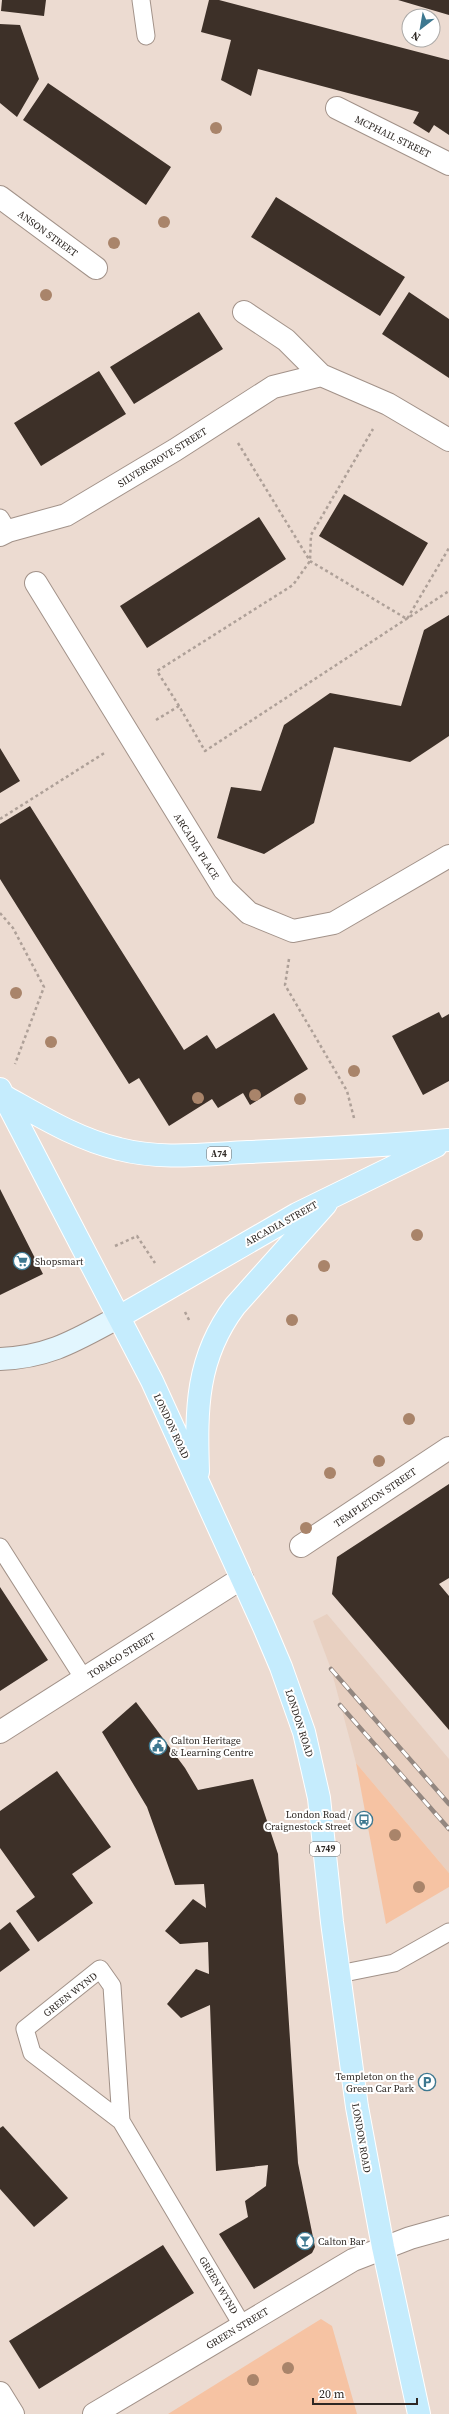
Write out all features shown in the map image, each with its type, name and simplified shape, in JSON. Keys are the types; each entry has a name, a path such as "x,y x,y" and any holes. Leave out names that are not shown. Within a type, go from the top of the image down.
{"main road":[{"name":"A74","path":"2,1093 87,1139 118,1149 142,1154 168,1156 361,1147 448,1140"},
{"name":"LONDON ROAD","path":"2,1093 152,1381 281,1667 304,1732 313,1766 319,1798 339,1974 357,2107 383,2247 419,2414"},
{"name":"ARCADIA STREET","path":"119,1318 258,1235 337,1193 448,1140"},
{"name":"A74","path":"198,1482 198,1397 202,1375 214,1339 223,1322 235,1306 337,1193"}],"street":[{"name":"MCPHAIL STREET","path":"337,108 449,164"},
{"name":"ANSON STREET","path":"0,197 96,268"},
{"path":"244,312 286,340 321,375 388,404 449,440"},
{"name":"SILVERGROVE STREET","path":"3,528 66,515 273,387 321,375"},
{"name":"ARCADIA PLACE","path":"36,583 129,737 224,889 249,913 293,931"},
{"path":"293,931 334,923 449,856"},
{"path":"0,1359 41,1355 76,1340 119,1318"},
{"name":"TEMPLETON STREET","path":"301,1546 449,1448"},
{"name":"TOBAGO STREET","path":"0,1732 242,1578"},
{"name":"GREEN STREET","path":"94,2414 353,2260 383,2247 449,2227"},
{"path":"0,2393 13,2414"}],"lane":[{"path":"141,0 146,36"},
{"path":"0,1547 84,1678"},
{"path":"339,1974 394,1963 449,1932"},
{"name":"GREEN WYND","path":"121,2121 112,1986 100,1970 25,2029 32,2053 121,2121 242,2325"}],"path":[{"path":"388,404 311,535 310,561 293,585 157,671 206,751 449,591"},
{"path":"223,419 310,561 407,619"},
{"path":"407,619 449,548"},
{"path":"0,819 179,706"},
{"path":"0,913 13,928 44,987 2,1093"},
{"path":"293,931 285,985 347,1091 361,1147"}],"shaded area":[{"path":"327,1614 449,1759 449,1873 356,1763 331,1669 313,1621"},
{"path":"356,1763 449,1873 449,1887 386,1924"},
{"path":"321,2319 332,2326 357,2414 168,2414"}],"building":[{"path":"2,0 46,0 44,16 1,11"},
{"path":"209,0 219,0 449,60 449,135 434,125 429,133 413,123 419,112 258,69 251,96 221,80 231,40 201,32"},
{"path":"398,0 449,0 449,15 441,13 441,8 425,8"},
{"path":"0,24 20,25 39,79 17,117 0,103"},
{"path":"48,83 171,167 146,205 23,120"},
{"path":"276,197 405,277 380,316 251,237"},
{"path":"409,292 449,319 449,378 382,334"},
{"path":"199,312 223,349 134,404 110,367"},
{"path":"99,371 126,414 41,466 14,423"},
{"path":"344,494 428,543 403,586 319,536"},
{"path":"259,517 286,559 147,648 120,606"},
{"path":"449,615 449,736 410,762 334,747 314,823 264,854 217,838 231,787 261,791 284,725 330,693 401,706 424,630"},
{"path":"0,748 20,781 0,793"},
{"path":"30,806 184,1050 207,1035 216,1049 274,1013 308,1069 250,1105 243,1093 218,1108 212,1099 169,1126 139,1078 129,1084 0,879 0,824"},
{"path":"439,1012 442,1018 449,1014 449,1081 423,1095 392,1036"},
{"path":"0,1189 43,1274 0,1295"},
{"path":"449,1484 449,1578 439,1584 449,1596 449,1730 332,1594 337,1557"},
{"path":"0,1587 48,1660 0,1691"},
{"path":"136,1702 185,1768 198,1790 253,1779 278,1854 298,2163 315,2247 312,2253 254,2289 219,2234 248,2217 245,2201 266,2186 268,2165 216,2171 210,2005 181,2018 167,2004 196,1969 209,1974 208,1942 180,1944 165,1931 193,1899 206,1908 204,1884 175,1885 147,1807 102,1732"},
{"path":"57,1771 111,1847 72,1874 93,1903 38,1942 16,1911 35,1897 0,1848 0,1811"},
{"path":"10,1922 30,1950 0,1972 0,1930"},
{"path":"3,2126 68,2198 34,2227 0,2189 0,2128"},
{"path":"163,2245 194,2293 39,2389 9,2341"}],"railway":[{"path":"331,1669 449,1804"},
{"path":"340,1705 449,1829"}],"place":[{"name":"Shopsmart","path":"22,1261"},
{"name":"Calton Heritage & Learning Centre","path":"158,1746"},
{"name":"London Road / Craignestock Street","path":"364,1820"},
{"name":"Templeton on the Green Car Park","path":"427,2082"},
{"name":"Calton Bar","path":"305,2241"}]}
